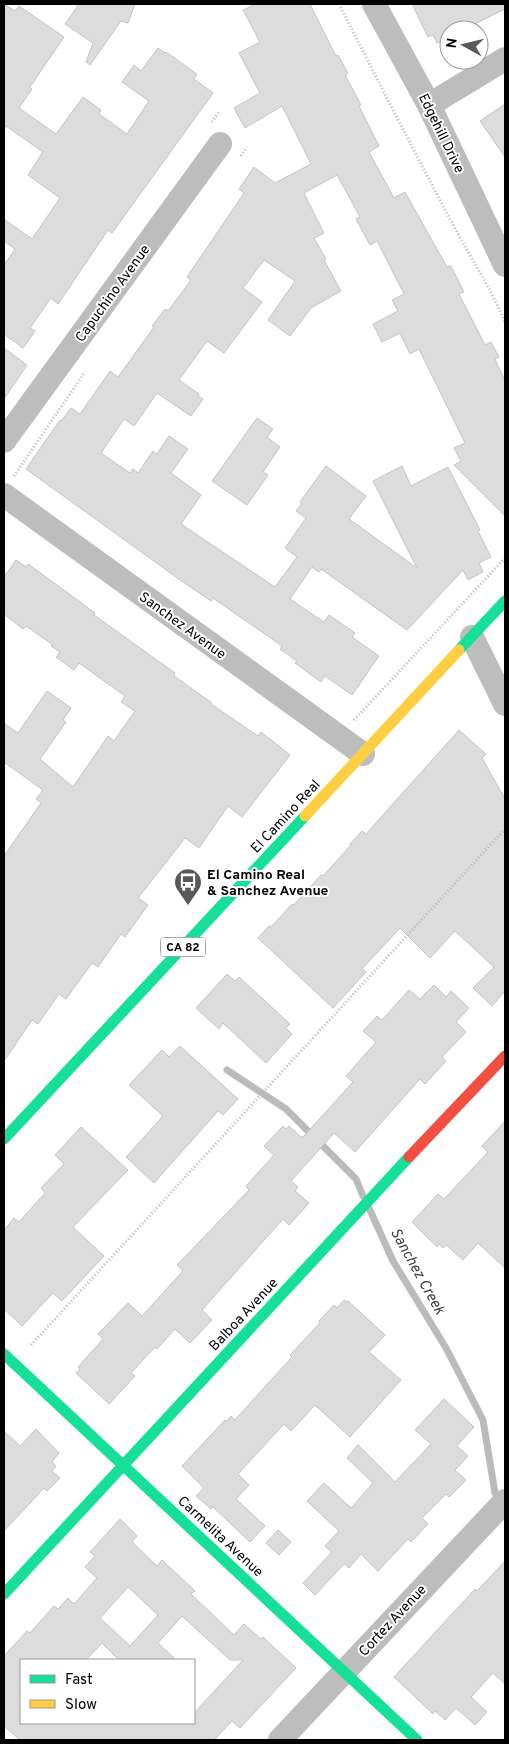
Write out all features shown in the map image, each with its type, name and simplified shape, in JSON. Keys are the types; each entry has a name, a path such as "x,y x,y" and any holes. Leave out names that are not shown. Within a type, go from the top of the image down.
{"street":[{"name":"Edgehill Drive","path":"374,4 429,105 505,265"},
{"path":"429,105 505,59"},
{"name":"Capuchino Avenue","path":"4,441 220,144"},
{"name":"Sanchez Avenue","path":"4,495 363,754"},
{"name":"El Camino Real","path":"4,1139 505,601"},
{"path":"472,637 505,704"},
{"name":"Balboa Avenue","path":"4,1594 379,1188 505,1056"},
{"name":"Carmelita Avenue","path":"4,1354 417,1740"},
{"name":"Cortez Avenue","path":"280,1740 505,1501"}],"path":[{"path":"339,4 452,224 498,305 505,322"},
{"path":"350,725 505,558"},
{"path":"14,1364 505,829"}],"building":[{"path":"4,4 15,11 19,6 64,37 30,87 32,89 19,108 56,134 83,97 101,110 99,114 127,134 149,101 122,82 134,65 141,71 158,48 197,74 194,79 213,93 112,233 108,230 58,304 51,298 30,328 35,331 23,348 4,334 4,265 15,249 4,241 4,219 32,239 60,198 28,175 43,152 6,126 4,130"},
{"path":"79,4 135,4 128,23 121,21 90,65 86,62 93,43 65,24"},
{"path":"256,4 310,4 336,56 338,55 348,73 345,75 379,146 369,152 394,198 405,192 447,267 451,266 464,292 459,294 485,345 491,342 499,357 495,359 505,381 505,516 454,465 461,461 454,448 465,443 419,349 410,354 400,333 382,342 373,324 398,311 392,300 404,294 377,241 370,245 356,219 360,217 337,175 304,193 324,233 314,238 341,291 311,308 290,336 268,320 295,281 264,260 243,288 262,302 224,353 207,341 179,380 203,399 191,416 157,393 134,426 124,419 101,453 130,473 133,469 138,473 153,451 157,454 169,436 188,449 171,473 201,495 181,524 275,587 297,557 285,548 306,518 296,511 302,503 300,502 326,466 366,496 349,519 417,568 373,481 402,466 411,486 448,467 480,530 478,531 491,557 479,563 483,572 468,580 463,570 407,630 321,569 319,572 312,567 290,599 324,622 329,615 355,633 352,637 379,656 352,695 325,676 321,682 295,663 297,661 280,649 282,646 213,598 211,601 183,582 26,469 60,420 71,408 80,414 110,371 118,377 154,327 152,326 165,309 168,311 191,280 187,277 244,193 239,189 254,167 275,183 311,164 282,106 245,128 234,108 260,93 239,53 260,42 243,10"},
{"path":"412,4 505,4 505,9 483,20 439,20 439,42 437,43 433,35 428,37"},
{"path":"505,104 505,157 480,121"},
{"path":"4,348 27,365 4,399"},
{"path":"257,418 273,429 267,437 280,447 263,472 268,475 247,505 212,481"},
{"path":"16,560 26,567 28,564 95,613 94,615 175,673 174,676 211,704 258,736 261,732 290,755 242,817 228,806 199,848 185,838 138,898 148,905 125,937 121,934 98,967 92,963 66,999 59,994 38,1024 32,1020 4,1061 4,856 41,803 36,799 43,790 4,762 4,723 18,733 47,691 71,708 63,720 66,722 40,759 73,787 108,736 114,741 135,711 121,702 125,696 79,663 74,670 56,657 60,652 51,646 53,645 26,626 23,629 4,614 4,577"},
{"path":"459,730 486,754 482,758 505,799 505,991 492,1006 473,988 494,967 455,931 430,958 400,928 362,969 366,972 333,1008 258,938 292,904 294,905 321,875 323,876 362,831 366,834"},
{"path":"227,974 235,981 239,977 290,1024 286,1028 292,1034 266,1063 223,1023 219,1029 196,1008"},
{"path":"434,985 446,997 451,991 469,1008 456,1022 466,1032 442,1057 446,1061 425,1084 420,1079 355,1152 334,1133 291,1181 298,1187 295,1191 309,1203 289,1225 283,1219 202,1310 212,1320 190,1343 175,1329 131,1373 135,1376 109,1404 76,1373 80,1369 78,1367 103,1339 98,1334 128,1303 142,1316 183,1271 177,1265 249,1190 246,1186 274,1155 264,1146 283,1126 286,1129 289,1126 303,1137 353,1082 346,1076 376,1042 363,1031 377,1016 382,1020 409,990 420,999"},
{"path":"180,1046 238,1099 223,1115 218,1111 154,1183 126,1157 163,1116 129,1085 162,1050 169,1057"},
{"path":"505,1121 505,1268 478,1243 463,1260 446,1245 443,1248 439,1244 437,1247 412,1222 438,1194 444,1199 488,1152 482,1146"},
{"path":"81,1127 128,1170 73,1227 104,1256 62,1301 53,1293 22,1326 4,1309 4,1230 14,1218 19,1222 45,1193 41,1188 64,1164 55,1155"},
{"path":"344,1300 348,1301 385,1335 369,1352 401,1380 350,1437 315,1405 291,1431 284,1424 238,1474 249,1485 236,1499 265,1526 250,1542 213,1507 211,1509 196,1496 204,1488 182,1466 225,1420 226,1422 231,1416 235,1420 292,1357 290,1355 320,1323 319,1321 334,1305 337,1308"},
{"path":"444,1399 474,1427 457,1446 468,1456 455,1470 466,1480 449,1497 446,1494 422,1518 428,1524 411,1542 408,1539 378,1571 361,1554 349,1568 344,1564 315,1595 303,1583 332,1552 325,1546 339,1531 307,1501 324,1483 351,1508 373,1483 347,1458 358,1445 395,1482 431,1444 415,1430"},
{"path":"36,1429 59,1453 52,1462 56,1466 52,1471 60,1478 47,1491 44,1488 4,1531 4,1431 20,1446"},
{"path":"120,1519 137,1536 132,1542 157,1566 162,1560 195,1591 191,1594 234,1635 244,1624 261,1639 263,1637 296,1668 240,1728 232,1721 214,1740 20,1740 4,1726 4,1656 27,1631 30,1633 54,1606 58,1609 68,1598 74,1604 97,1578 85,1567 95,1556 90,1552","holes":["128,1587 158,1615 130,1646 100,1618"]},
{"path":"278,1530 291,1542 279,1555 266,1543"},
{"path":"505,1561 505,1684 493,1673 471,1697 487,1712 475,1725 456,1708 445,1720 435,1711 433,1714 394,1677 475,1589 477,1591"}],"waterway":[{"name":"Sanchez Creek","path":"227,1070 286,1109 356,1179 363,1196"},
{"name":"Sanchez Creek","path":"369,1208 393,1261 446,1348 483,1420 495,1493 501,1499"}],"traffic: fast":[{"path":"459,650 505,601"},
{"path":"4,1139 305,816"},
{"path":"4,1594 409,1157"},
{"path":"4,1354 417,1740"}],"traffic: slow":[{"path":"305,816 459,650"}],"traffic: jam":[{"path":"409,1157 505,1056"}],"place":[{"name":"El Camino Real & Sanchez Avenue","path":"188,906"}]}
